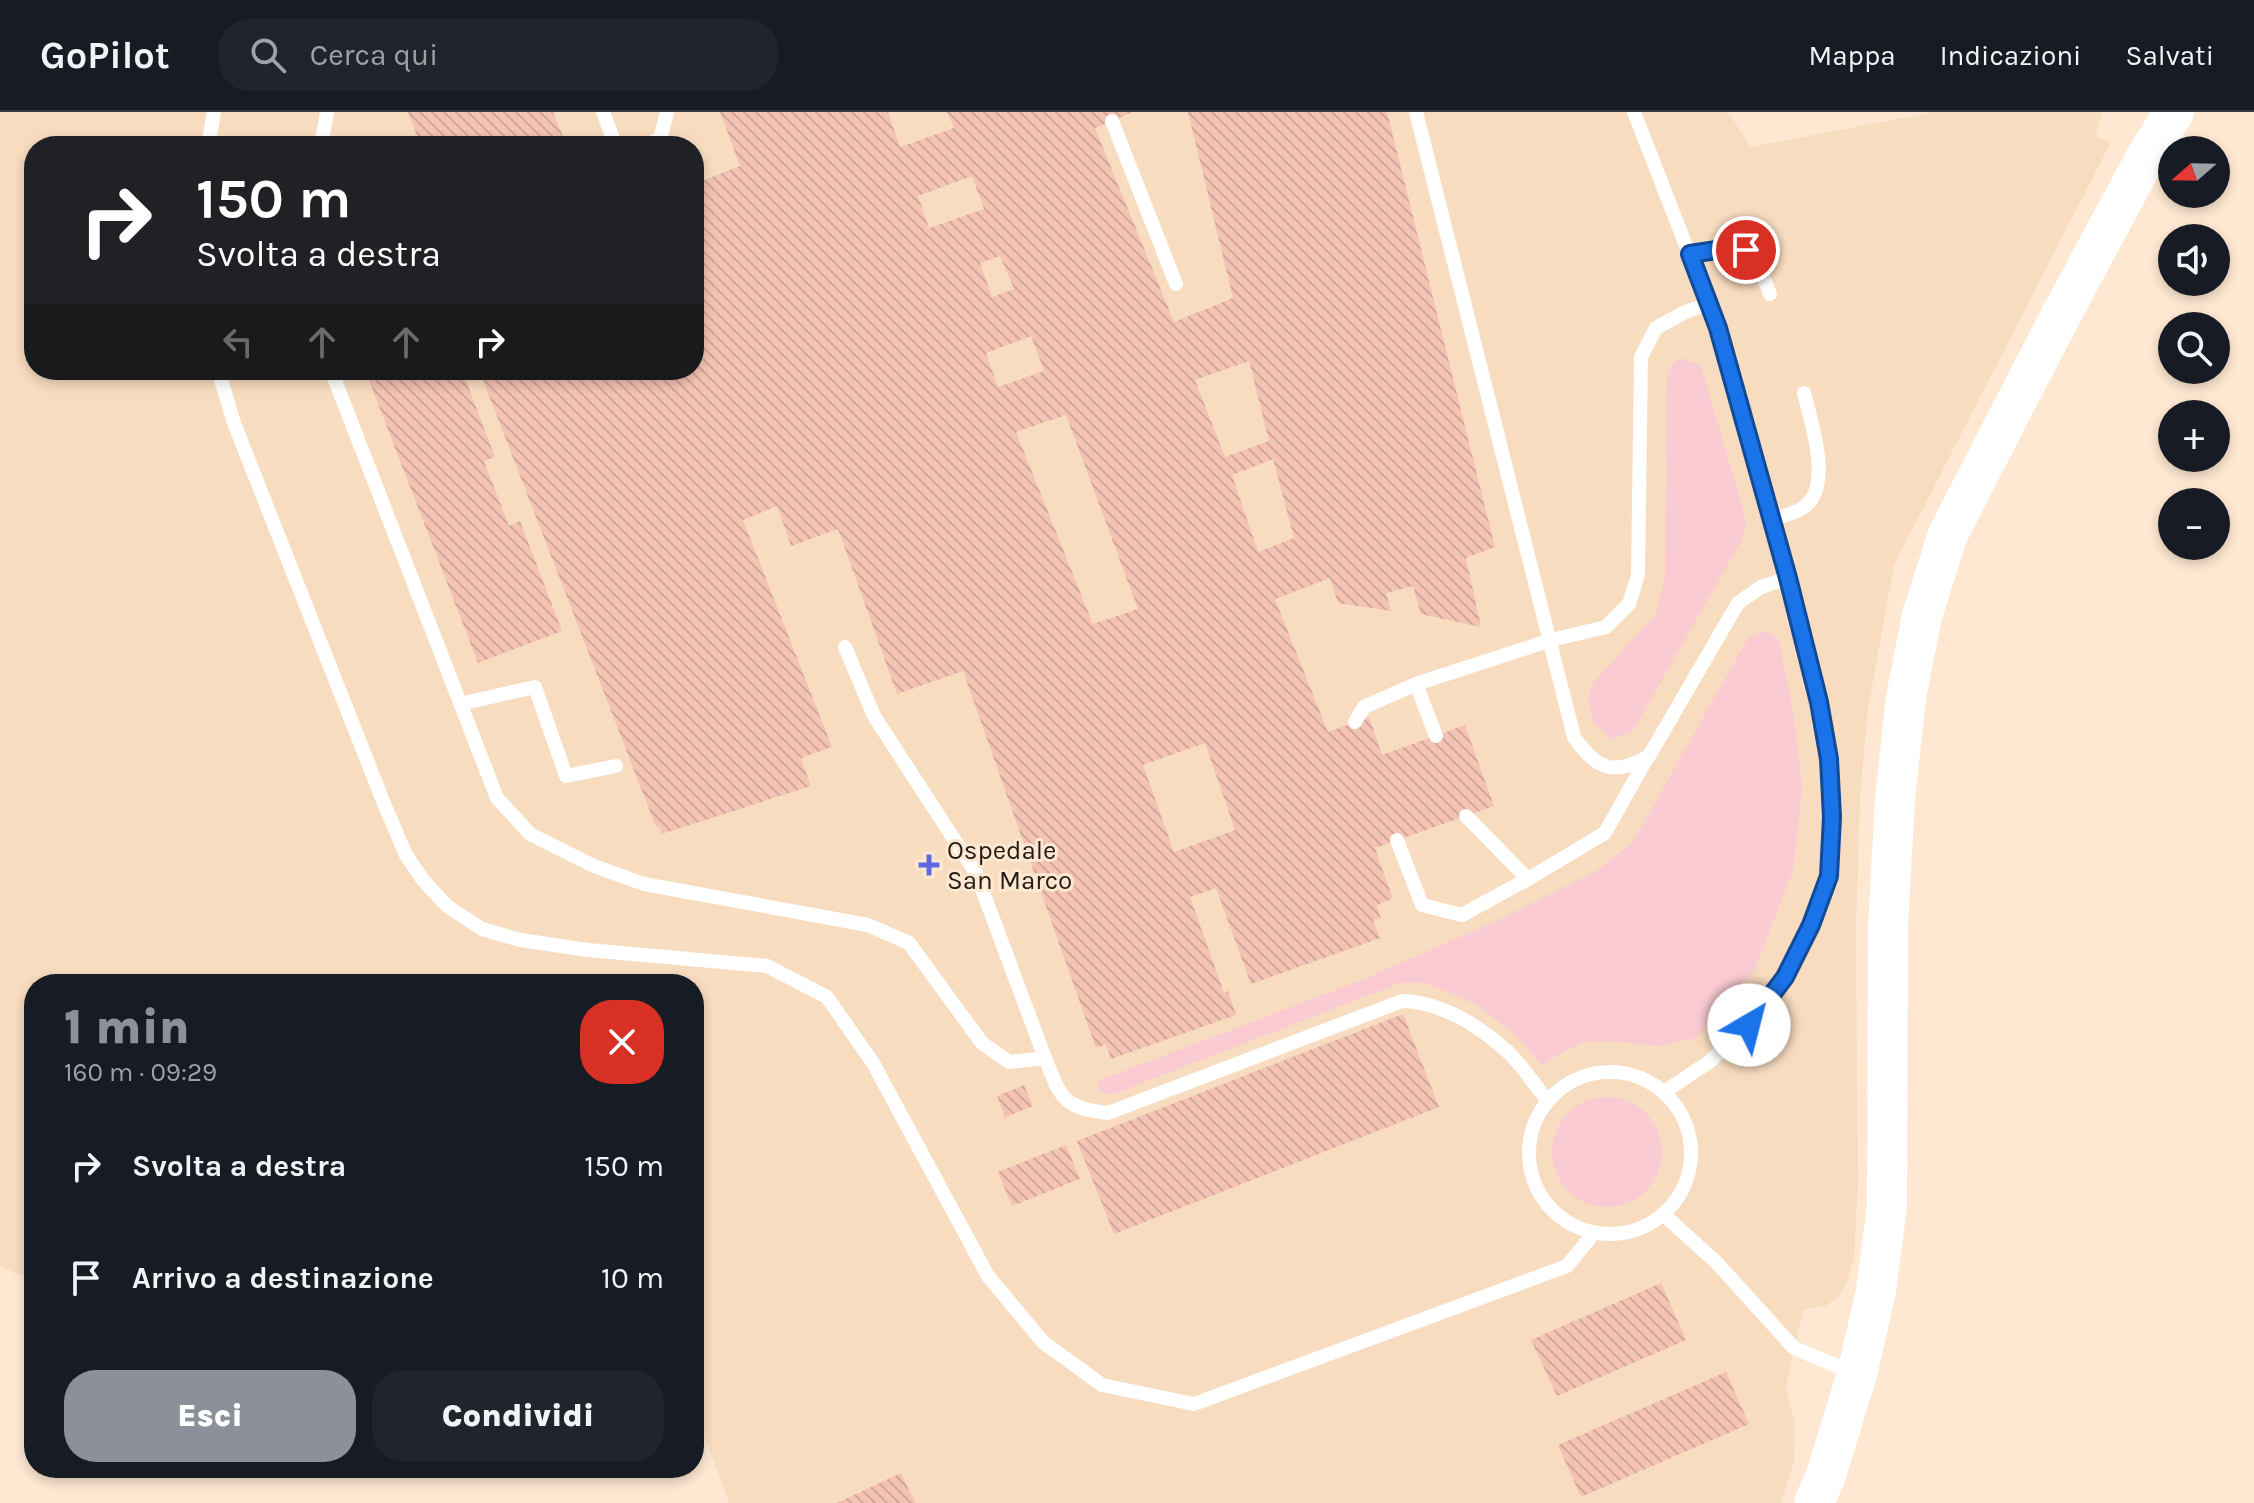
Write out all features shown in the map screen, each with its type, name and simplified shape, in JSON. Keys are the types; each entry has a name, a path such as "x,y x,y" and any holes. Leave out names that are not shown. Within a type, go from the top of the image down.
{"street":[{"path":"1814,1503 1826,1475 1857,1374 1876,1291 1887,1206 1888,925 1895,799 1906,697 1922,616 1948,534 2147,155 2174,112"}],"lane":[{"path":"210,136 214,112"},
{"path":"323,136 327,112"},
{"path":"603,112 612,136"},
{"path":"661,136 667,112"},
{"path":"1416,112 1574,737 1587,756 1607,766 1628,769 1649,756"},
{"path":"1634,112 1718,328 1788,578 1819,702 1829,759 1832,817 1829,876 1811,925 1785,977 1749,1025 1709,1062 1664,1092"},
{"path":"1112,121 1176,284"},
{"path":"1690,254 1730,248 1746,250 1757,261 1770,294"},
{"path":"1355,722 1364,707 1416,684 1551,640 1606,627 1629,604 1638,575 1641,357 1656,328 1708,304"},
{"path":"221,380 234,423 385,806 406,855 423,880 447,906 482,929 520,940 588,950 767,966 827,997 873,1063 988,1276 1043,1342 1102,1385 1194,1404 1567,1266 1593,1234"},
{"path":"335,380 497,798 530,834 594,866 644,884 868,925 909,943 982,1043 1009,1062 1045,1058"},
{"path":"1771,520 1803,508 1817,486 1820,458 1804,393"},
{"path":"1397,840 1422,905 1462,915 1605,833 1738,603 1761,587 1788,578"},
{"path":"845,647 874,716 976,873 1062,1098 1085,1110 1108,1113 1402,1001 1422,1002 1450,1013 1479,1030 1510,1053 1548,1101"},
{"path":"1416,684 1436,736"},
{"path":"460,704 535,687 566,776 616,766"},
{"path":"1466,816 1528,879"},
{"path":"1607,1071 1633,1074 1657,1086 1675,1104 1688,1127 1692,1153 1688,1179 1675,1203 1656,1221 1632,1232 1593,1234 1556,1214 1539,1192 1530,1166 1530,1139 1539,1112 1548,1101 1556,1091 1580,1077 1607,1071"},
{"path":"1663,1214 1717,1263 1794,1348 1857,1374"}],"shaded area":[{"name":"Ospedale San Marco","path":"0,112 1728,112 1751,147 1934,112 2102,112 2096,136 2111,142 1894,565 1868,709 1860,798 1856,932 1858,1184 1854,1257 1848,1280 1839,1297 1825,1306 1803,1310 1786,1386 1795,1424 1794,1462 1781,1503 729,1503 704,1434 704,974 24,974 24,1276 0,1267"},
{"path":"1682,358 1701,366 1746,525 1743,538 1633,731 1612,740 1593,722 1588,695 1595,681 1656,614 1665,578 1667,377 1672,364"},
{"path":"1766,630 1779,639 1793,711 1802,787 1793,871 1754,971 1696,1038 1658,1046 1614,1041 1582,1042 1541,1065 1518,1037 1477,1005 1427,983 1400,983 1111,1095 1099,1091 1098,1081 1364,979 1494,922 1598,870 1633,842 1748,638"},
{"path":"1607,1097 1628,1102 1646,1113 1657,1131 1662,1152 1657,1173 1646,1191 1628,1202 1607,1207 1586,1202 1568,1191 1557,1173 1552,1152 1557,1131 1568,1113 1586,1102"}],"building":[{"path":"408,112 553,112 563,136 417,136"},
{"path":"720,112 888,112 900,147 954,128 947,112 1133,112 1095,128 1174,322 1233,298 1188,112 1387,112 1495,547 1466,558 1481,627 1421,614 1413,586 1386,593 1391,611 1338,603 1330,578 1275,599 1328,732 1369,717 1382,755 1465,725 1494,806 1375,848 1393,899 1376,905 1381,918 1373,920 1380,938 1251,984 1216,888 1190,897 1224,993 1228,991 1236,1015 1111,1059 1106,1044 1096,1048 963,671 897,694 838,529 791,546 777,506 743,520 832,747 801,758 811,786 662,834 659,826 656,827 483,380 704,380 704,180 740,166","holes":["972,176 984,209 929,228 918,196","1000,256 1014,289 992,297 980,263","1031,336 1044,371 998,387 986,353","1249,361 1269,441 1225,457 1195,380","1066,415 1138,609 1093,624 1016,432","1273,459 1294,538 1258,552 1232,475","1205,743 1235,830 1174,852 1143,765"]},
{"path":"369,380 466,380 495,457 484,461 509,526 520,521 562,631 478,663"},
{"path":"1403,1014 1439,1107 1114,1234 1077,1141"},
{"path":"1024,1085 1033,1106 1005,1117 997,1096"},
{"path":"1066,1145 1080,1179 1012,1206 998,1172"},
{"path":"1661,1283 1686,1340 1557,1396 1531,1340"},
{"path":"1726,1372 1749,1424 1581,1497 1558,1445"},
{"path":"901,1473 915,1503 837,1503"}],"place":[{"name":"Ospedale San Marco","path":"929,865"}],"route":[{"path":"1746,250 1730,248 1690,254 1718,328 1788,578 1819,702 1829,759 1832,817 1829,876 1811,925 1785,977 1749,1025"}]}
